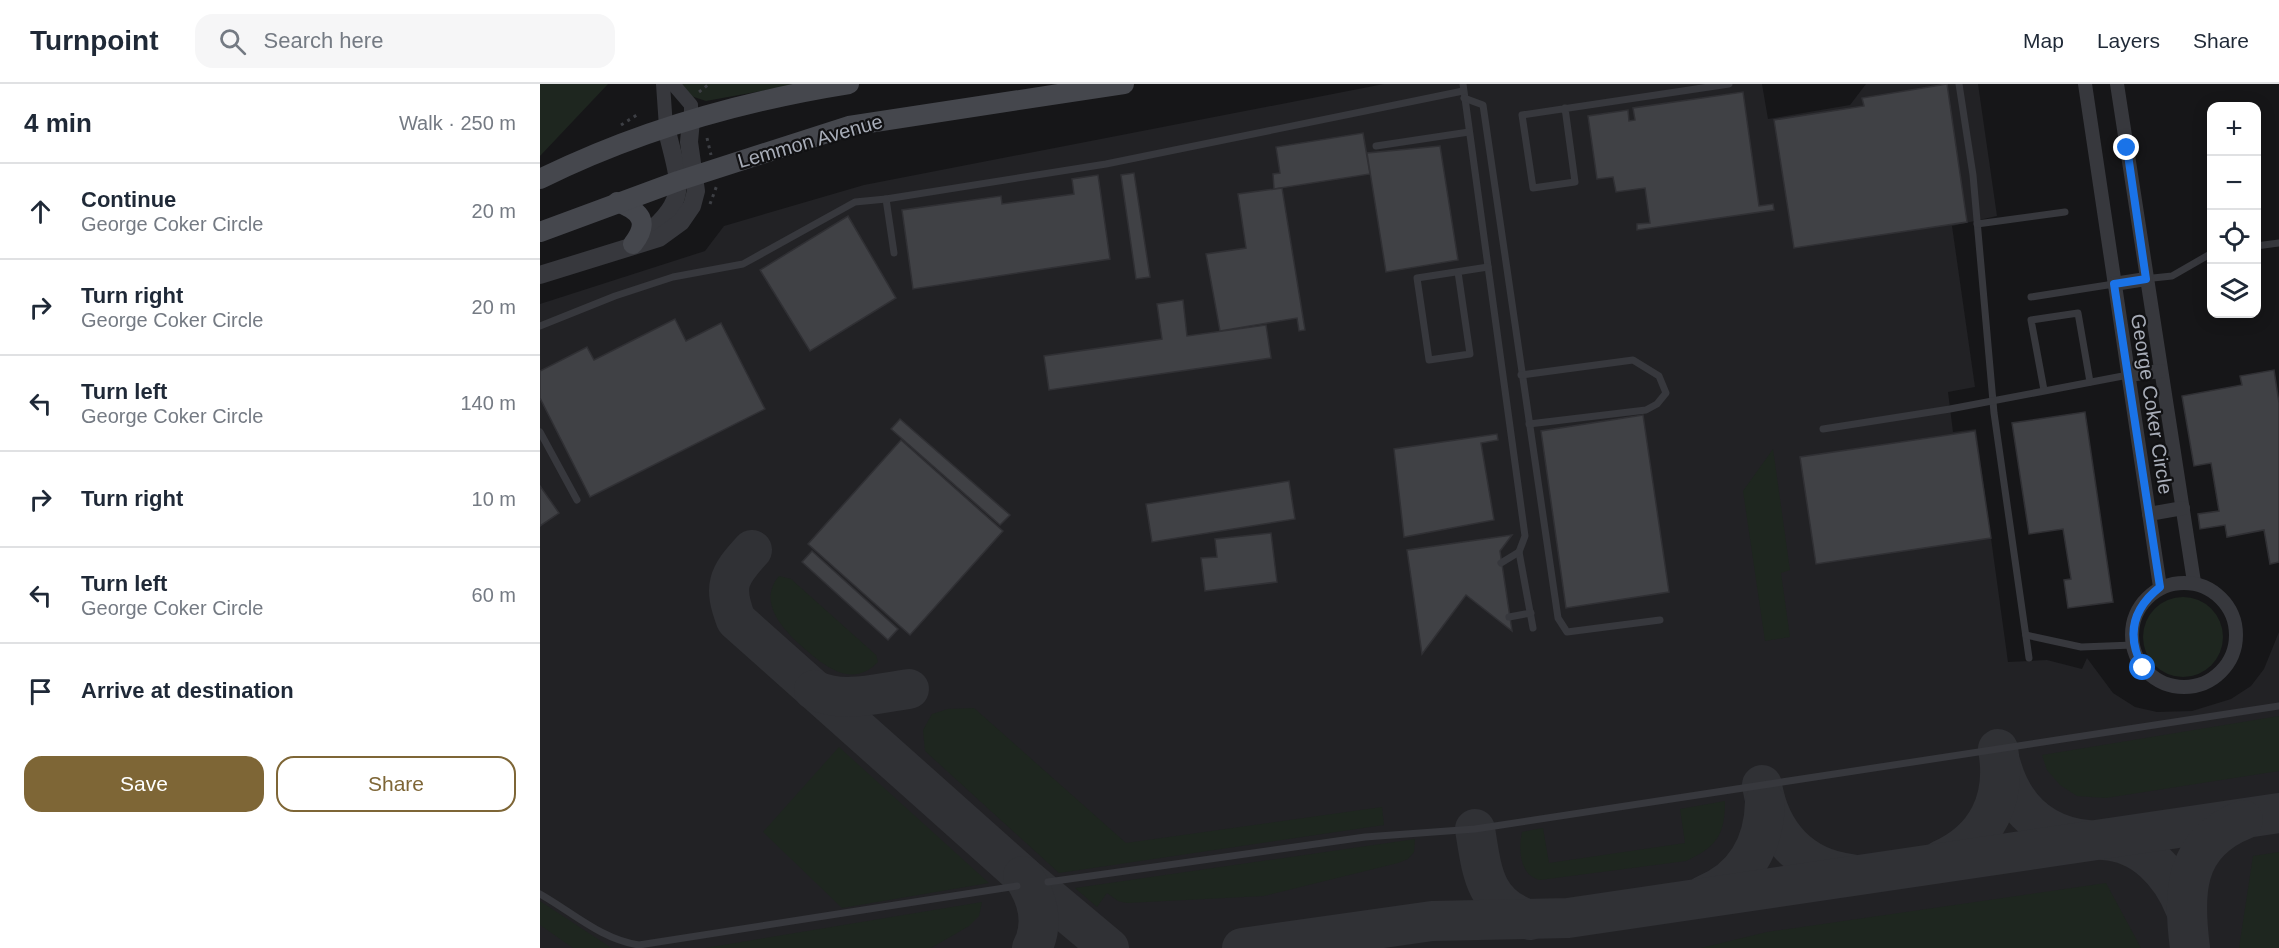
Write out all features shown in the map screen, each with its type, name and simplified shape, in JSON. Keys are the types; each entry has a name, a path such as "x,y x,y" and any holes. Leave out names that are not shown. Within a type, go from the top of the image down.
{"main road":[{"path":"540,179 591,155 666,127 810,90 849,84"},
{"name":"Lemmon Avenue","path":"540,232 687,178 870,121 1124,84"},
{"path":"617,202 632,207 640,215 642,224 640,234 633,244"}],"street":[{"path":"540,275 633,244 659,238 681,222 692,206 687,178 666,127 663,84"},
{"path":"673,84 691,105 687,178"},
{"name":"George Coker Circle","path":"2085,84 2160,587"},
{"name":"George Coker Circle","path":"2117,84 2150,279 2161,371 2194,582"},
{"path":"2114,284 2150,279"},
{"path":"2128,375 2161,371"},
{"path":"2149,514 2183,508"},
{"path":"2194,582 2210,588 2224,599 2235,617 2237,632 2235,650 2226,668 2202,684 2187,687 2171,686 2157,680 2143,668 2133,645 2134,620 2139,608 2160,587 2194,582"}],"lane":[{"path":"1565,108 1575,182 1533,188 1522,115 1565,108 1707,86 1729,84"},
{"path":"1959,84 1973,175 1993,399 2029,658"},
{"path":"1464,91 1525,536 1519,552 1533,628"},
{"path":"540,326 615,296 673,277 743,264 855,202 1106,164 1464,91 1483,105 1558,618 1562,627 1568,632 1660,620"},
{"path":"1376,146 1469,132"},
{"path":"886,199 894,253"},
{"path":"1977,224 2065,212"},
{"path":"2261,245 2279,243"},
{"path":"2150,279 2172,276 2207,255"},
{"path":"1458,272 1470,354 1429,360 1417,278 1488,267"},
{"path":"2031,297 2114,284"},
{"path":"2044,390 2031,320 2078,313 2090,382"},
{"path":"1521,375 1633,360 1659,376 1666,393 1657,404 1646,410 1529,424"},
{"path":"1823,429 1950,409 2128,375"},
{"path":"540,432 577,500"},
{"path":"1501,563 1519,552"},
{"path":"1509,617 1531,613"},
{"path":"2026,635 2081,647 2133,645"},
{"path":"1048,882 1365,837 1475,829 2279,706"},
{"path":"540,894 609,937 622,943 639,945 1017,886"}],"path":[{"path":"695,97 709,84"}],"shaded area":[{"path":"540,84 608,84 540,156"},
{"path":"679,84 800,84 706,101 688,95"},
{"path":"1384,84 1762,84 1768,119 1850,105 1866,84 1978,84 1997,216 1952,226 1975,387 1948,392 1953,432 1976,429 2008,662 2047,660 2082,669 2087,658 2113,693 2135,707 2157,712 2192,711 2231,699 2251,686 2264,669 2279,632 2279,948 540,948 540,304 705,251 724,226 864,185"},
{"path":"1773,449 1790,570 1781,573 1790,637 1765,641 1743,491"},
{"path":"779,576 791,579 876,655 878,662 869,670 859,674 850,674 831,669 806,650 782,626 772,607 773,586"},
{"path":"2183,597 2198,600 2211,609 2220,622 2223,637 2220,652 2211,665 2198,674 2183,677 2168,674 2155,665 2146,652 2143,637 2146,622 2155,609 2168,600"},
{"path":"974,708 1126,843 1382,807 1384,825 1059,873 925,751 923,730 932,714 948,709"},
{"path":"2279,716 2279,771 2106,798 2077,796 2060,785 2047,770 2042,755"},
{"path":"839,747 989,883 842,908 763,832"},
{"path":"1725,801 1723,823 1717,839 1705,851 1686,861 1540,880 1533,878 1524,868 1520,847 1522,832 1543,828 1549,863 1685,843 1680,809"},
{"path":"1415,839 1414,852 1408,859 1398,863 1264,896 1127,903 1118,901 1107,893 1097,907 1075,888"},
{"path":"2279,852 2279,948 2239,948 2253,856"},
{"path":"2106,883 2141,948 1701,948 1767,932"},
{"path":"540,901 612,948 573,948 540,925"},
{"path":"982,902 979,916 969,926 931,948 705,948"}],"building":[{"path":"1947,84 1967,222 1794,248 1774,120 1864,106 1862,98"},
{"path":"1743,92 1759,206 1773,204 1774,210 1637,230 1637,224 1650,223 1645,188 1616,192 1613,177 1597,179 1588,116 1628,110 1629,121 1635,120 1633,108"},
{"path":"1363,133 1370,174 1274,189 1273,174 1280,173 1276,147"},
{"path":"1440,146 1458,260 1386,272 1367,153"},
{"path":"1134,173 1150,277 1136,279 1121,175"},
{"path":"1098,175 1110,259 913,289 902,210 1001,196 1002,204 1074,194 1072,179"},
{"path":"1282,188 1305,330 1299,331 1297,318 1220,331 1206,254 1246,248 1238,194"},
{"path":"848,216 896,298 810,351 760,270"},
{"path":"1183,300 1187,336 1266,325 1271,358 1049,390 1044,356 1162,339 1157,304"},
{"path":"675,319 686,341 721,323 765,409 590,497 540,398 540,371 587,347 594,360"},
{"path":"2274,370 2279,403 2279,562 2270,564 2264,530 2227,537 2225,525 2200,529 2198,514 2219,511 2211,463 2194,466 2182,396 2242,385 2240,376"},
{"path":"2085,412 2113,602 2068,608 2064,580 2071,579 2063,529 2029,534 2012,423"},
{"path":"1643,415 1669,592 1566,608 1541,431"},
{"path":"900,419 1010,515 1000,525 891,429"},
{"path":"1975,431 1991,538 1816,564 1800,457"},
{"path":"1497,434 1498,440 1481,443 1494,520 1404,537 1394,449"},
{"path":"901,440 1003,531 910,635 808,544"},
{"path":"1289,481 1295,519 1152,542 1146,504"},
{"path":"540,486 559,513 540,526"},
{"path":"1271,533 1277,582 1205,591 1201,558 1217,557 1215,539"},
{"path":"1512,535 1500,551 1512,631 1466,595 1422,654 1407,550"},
{"path":"812,551 898,629 888,640 802,562"}],"taxiway":[{"path":"752,550 738,567 730,582 730,598 736,620 1023,876 1109,948"},
{"path":"814,690 849,697 909,689"},
{"path":"1941,860 1957,852 1971,841 1990,816 1999,785 1998,749"},
{"path":"2001,765 2013,794 2032,817 2056,832 2087,840"},
{"path":"1762,785 1772,819 1791,846 1817,864 1851,874"},
{"path":"1705,895 1732,879 1750,858 1761,832 1765,802"},
{"path":"1242,948 1432,921 1568,918 2279,813"},
{"path":"2190,948 2187,909 2191,873 2208,843 2223,830 2243,820"},
{"path":"1475,829 1483,873 1494,896 1503,906 1530,920"},
{"path":"2103,840 2131,847 2154,862 2172,883 2185,908"},
{"path":"1023,876 1038,910 1038,929 1032,948"}],"route":[{"path":"2127,148 2146,279 2114,284 2160,587 2148,596 2134,620 2133,645 2143,668"}]}
